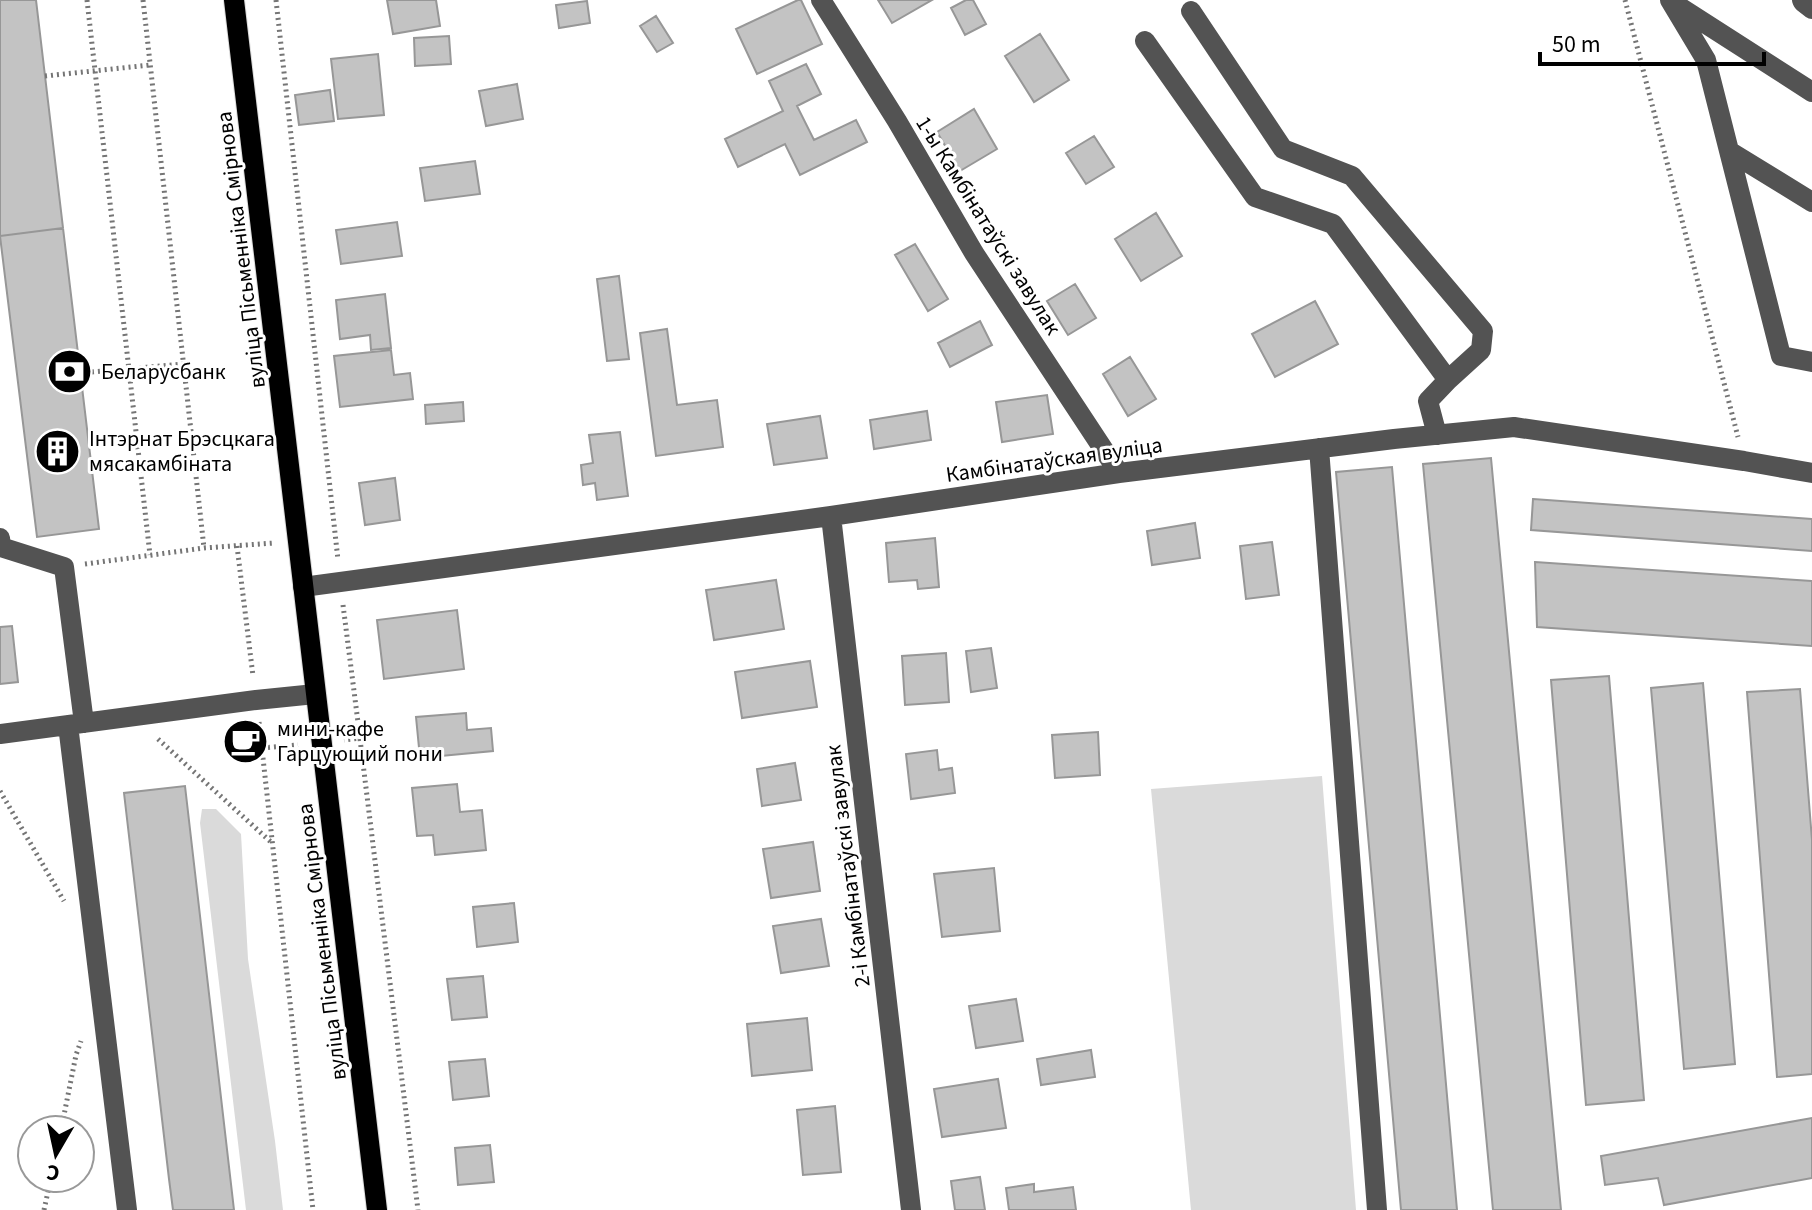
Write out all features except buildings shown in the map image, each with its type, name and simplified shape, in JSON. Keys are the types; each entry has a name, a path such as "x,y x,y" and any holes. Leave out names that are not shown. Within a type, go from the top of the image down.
{"main road":[{"name":"вуліца Пісьменніка Смірнова","path":"234,0 377,1210"}],"street":[{"name":"1-ы Камбінатаўскі завулак","path":"821,0 897,121 974,253 1119,473"},
{"path":"1802,0 1812,9"},
{"path":"1671,1 1812,92"},
{"path":"1671,1 1706,60 1781,356 1812,362"},
{"path":"1191,11 1283,149 1352,176 1483,331 1481,350 1428,401 1437,435"},
{"path":"1145,41 1255,197 1333,224 1448,380"},
{"path":"1729,151 1812,202"},
{"name":"Камбінатаўская вуліца","path":"303,587 831,516 1119,473 1514,427 1812,473"},
{"path":"1319,448 1377,1210"},
{"name":"2-і Камбінатаўскі завулак","path":"831,516 911,1210"},
{"path":"0,538 1,547 64,567 92,925 127,1210"},
{"path":"0,734 315,694"}],"path":[{"path":"87,0 150,555"},
{"path":"143,0 204,548"},
{"path":"276,0 340,583 418,1210"},
{"path":"1625,0 1739,442"},
{"path":"45,76 150,65"},
{"path":"80,373 184,364"},
{"path":"64,567 204,548 335,537"},
{"path":"237,546 313,1210"},
{"path":"134,717 272,843"},
{"path":"262,748 360,738"},
{"path":"0,791 63,899 92,925"},
{"path":"64,1114 76,1055 86,1028"}],"shaded area":[{"path":"1322,776 1356,1210 1191,1210 1151,789"},
{"path":"202,809 216,809 241,834 248,959 283,1210 246,1210 200,823"}],"place":[{"name":"Беларусбанк","path":"70,371"},
{"name":"Інтэрнат Брэсцкага мясакамбіната","path":"58,451"},
{"name":"мини-кафе Гарцующий пони","path":"246,741"}]}
